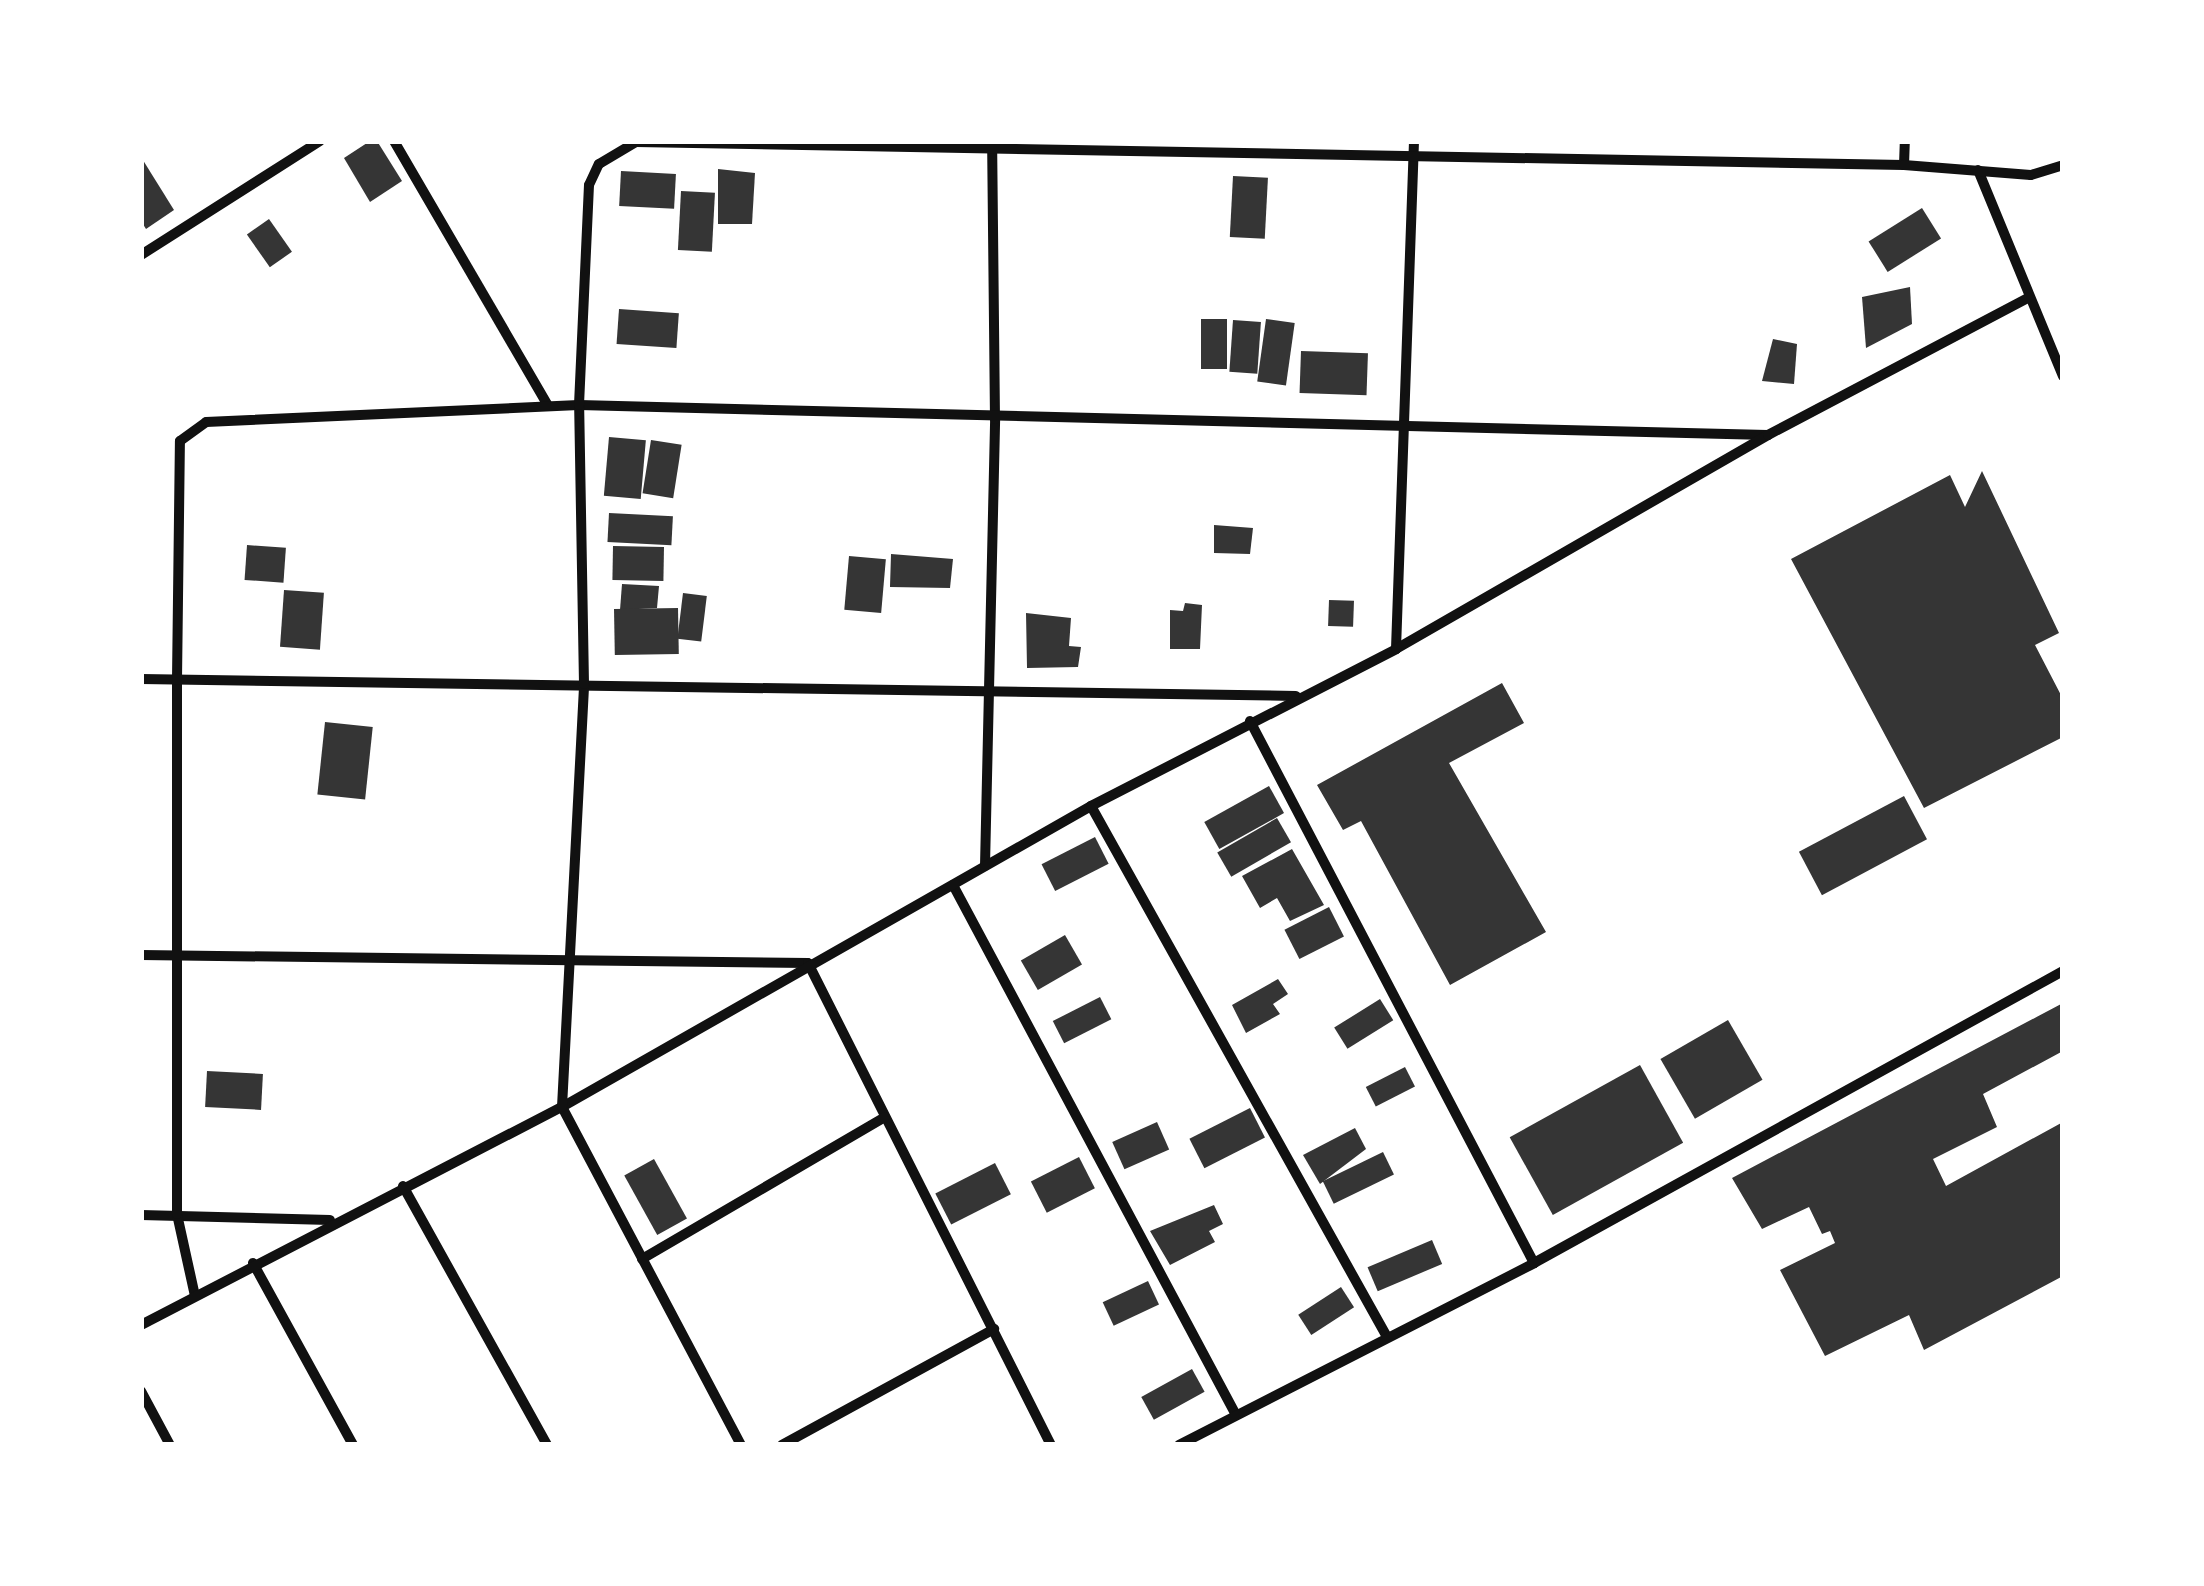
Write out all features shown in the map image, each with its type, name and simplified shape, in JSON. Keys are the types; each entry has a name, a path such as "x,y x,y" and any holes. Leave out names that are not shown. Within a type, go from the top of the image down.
{"street":[{"path":"141,255 320,141"},
{"path":"394,141 548,406"},
{"path":"1396,649 1414,141"},
{"path":"1904,165 1905,141"},
{"path":"741,1445 562,1107 574,966 584,683 579,405 590,185 599,164 636,142 1414,160 1904,165 2031,175 2063,165"},
{"path":"985,866 995,419 992,148"},
{"path":"1978,170 2063,376"},
{"path":"141,1325 332,1220 562,1107 1091,806 1396,649 1768,435 2028,298"},
{"path":"195,1296 177,1214 180,441 223,416 579,405 1768,435"},
{"path":"141,679 1298,696"},
{"path":"1250,721 1534,1263"},
{"path":"1091,806 1387,1337"},
{"path":"953,886 1237,1415"},
{"path":"141,955 574,966 808,963"},
{"path":"808,963 1051,1445"},
{"path":"1179,1445 1534,1263 2063,971"},
{"path":"642,1259 885,1117"},
{"path":"403,1186 547,1445"},
{"path":"141,1215 332,1220"},
{"path":"254,1263 352,1445"},
{"path":"782,1445 994,1329"},
{"path":"141,1391 170,1445"}],"building":[{"path":"377,141 402,181 370,202 344,158"},
{"path":"141,157 174,210 146,229 141,221"},
{"path":"718,169 755,173 752,224 718,224"},
{"path":"621,171 676,174 674,209 619,206"},
{"path":"1233,176 1268,178 1265,239 1230,237"},
{"path":"681,191 715,193 712,252 678,250"},
{"path":"1922,208 1941,239 1888,272 1869,241"},
{"path":"269,219 292,252 270,267 247,234"},
{"path":"1910,287 1912,324 1866,348 1862,297"},
{"path":"619,309 679,313 676,348 617,344"},
{"path":"1201,319 1227,319 1227,369 1201,369"},
{"path":"1266,319 1295,323 1286,385 1257,381"},
{"path":"1233,320 1261,322 1257,374 1229,372"},
{"path":"1773,339 1797,344 1794,384 1762,381"},
{"path":"1301,351 1368,353 1366,395 1300,393"},
{"path":"609,437 646,440 641,499 604,496"},
{"path":"651,440 682,445 673,498 643,493"},
{"path":"1982,471 2059,633 2035,645 2063,699 2063,737 1924,808 1791,559 1950,475 1965,507"},
{"path":"609,513 673,516 671,545 607,542"},
{"path":"1214,525 1253,528 1250,554 1214,553"},
{"path":"247,545 286,548 283,583 245,580"},
{"path":"613,546 664,547 663,581 612,580"},
{"path":"891,554 953,559 950,588 890,587"},
{"path":"849,556 886,559 881,613 844,610"},
{"path":"622,584 659,586 657,608 620,610"},
{"path":"284,590 324,593 320,650 280,647"},
{"path":"683,593 707,596 701,642 677,639"},
{"path":"1329,600 1354,601 1353,627 1328,626"},
{"path":"1185,603 1202,605 1200,649 1170,649 1170,610 1183,611"},
{"path":"678,608 679,654 615,655 614,609"},
{"path":"1026,613 1071,618 1069,646 1081,647 1078,667 1027,668"},
{"path":"1502,683 1524,723 1449,763 1546,932 1450,985 1361,821 1343,830 1317,785"},
{"path":"325,722 373,727 365,800 317,795"},
{"path":"1269,786 1284,813 1219,849 1204,822"},
{"path":"1904,796 1927,839 1822,895 1799,852"},
{"path":"1277,818 1291,842 1231,877 1217,852"},
{"path":"1095,837 1109,864 1055,891 1042,864"},
{"path":"1292,849 1324,905 1290,921 1277,898 1260,908 1242,876"},
{"path":"1329,907 1344,936 1299,959 1284,930"},
{"path":"1065,935 1082,964 1038,990 1021,960"},
{"path":"1278,979 1288,994 1273,1004 1280,1014 1246,1033 1232,1005"},
{"path":"1100,997 1111,1019 1064,1043 1053,1021"},
{"path":"1380,999 1393,1020 1347,1049 1334,1028"},
{"path":"2063,1003 2063,1051 1983,1094 1997,1127 1933,1159 1946,1186 2063,1122 2063,1276 1924,1350 1909,1315 1825,1356 1780,1270 1835,1243 1830,1231 1822,1234 1809,1207 1762,1229 1732,1178"},
{"path":"1728,1020 1762,1080 1695,1119 1660,1059"},
{"path":"1640,1065 1683,1143 1553,1215 1510,1137"},
{"path":"1405,1067 1415,1087 1376,1107 1366,1087"},
{"path":"207,1071 263,1074 261,1110 205,1107"},
{"path":"1250,1108 1265,1137 1204,1168 1189,1139"},
{"path":"1157,1122 1169,1149 1124,1169 1112,1142"},
{"path":"1355,1128 1366,1149 1320,1184 1303,1155"},
{"path":"1383,1152 1394,1174 1334,1204 1323,1181"},
{"path":"1079,1157 1095,1188 1047,1213 1031,1182"},
{"path":"654,1159 687,1218 657,1235 624,1175"},
{"path":"995,1163 1011,1194 951,1225 935,1193"},
{"path":"1214,1205 1223,1224 1209,1231 1215,1242 1170,1265 1150,1231"},
{"path":"1432,1240 1442,1264 1378,1291 1368,1267"},
{"path":"1148,1281 1159,1305 1114,1326 1103,1302"},
{"path":"1341,1287 1354,1307 1311,1335 1298,1315"},
{"path":"1192,1369 1205,1392 1154,1420 1141,1397"}]}
